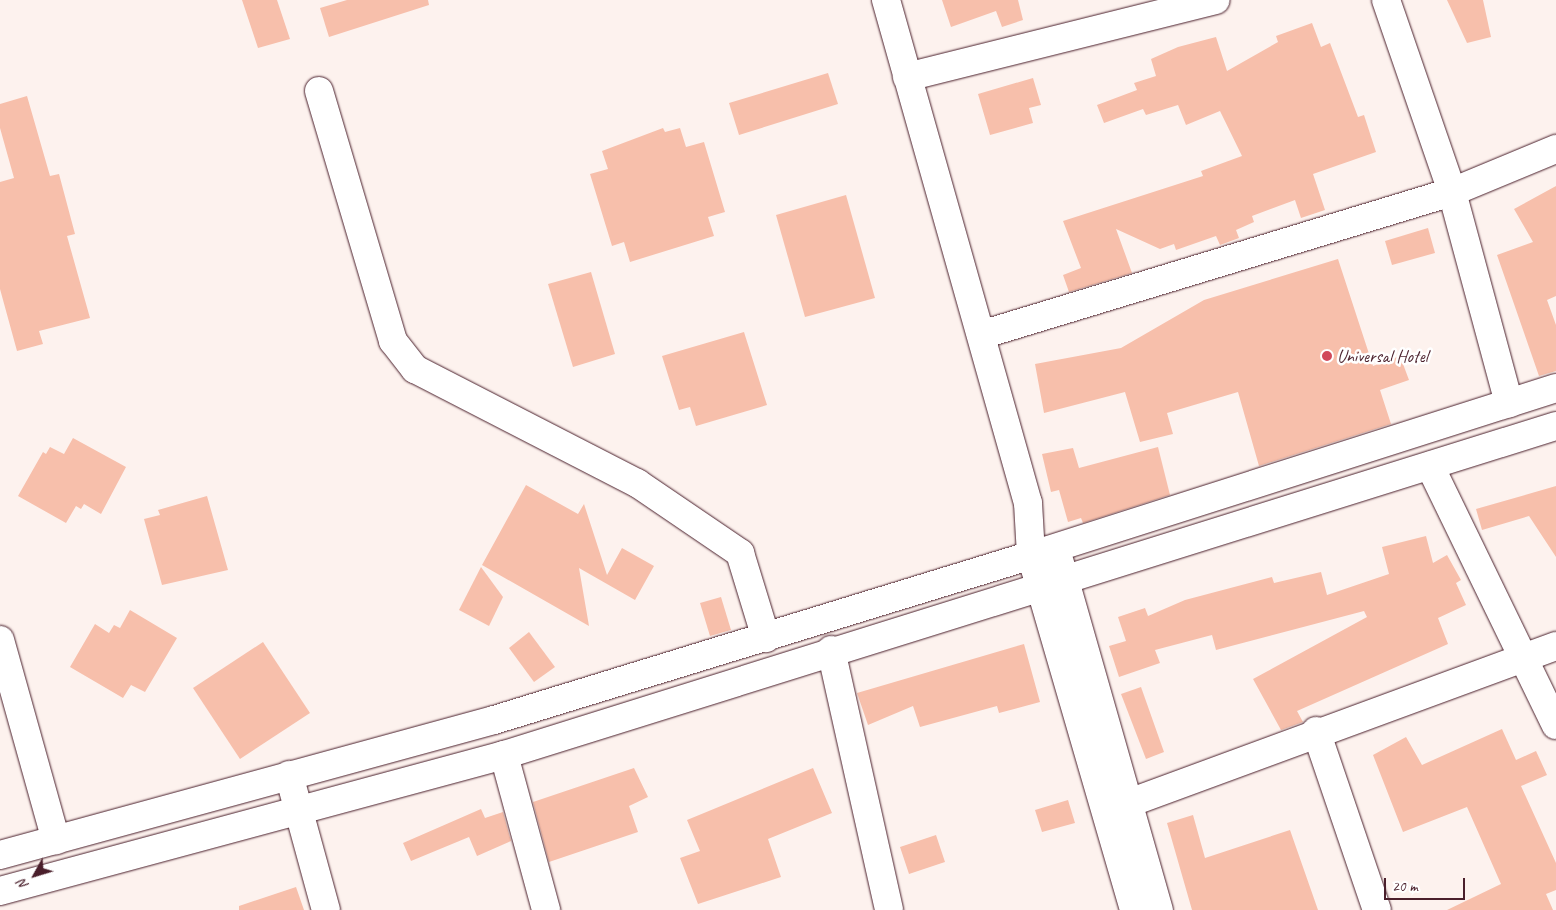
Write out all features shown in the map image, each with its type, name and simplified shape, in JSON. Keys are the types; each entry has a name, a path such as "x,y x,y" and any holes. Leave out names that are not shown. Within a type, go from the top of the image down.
{"main road":[{"path":"886,0 1028,503 1043,552 1066,581 1159,910"},
{"path":"907,77 1216,0"},
{"path":"1386,0 1452,192 1509,403"},
{"path":"319,91 392,341 415,369 636,483 740,553 766,638"},
{"path":"981,336 1452,192 1556,149"},
{"path":"0,856 494,720 1043,552 1556,388"},
{"path":"0,892 504,755 832,650 1066,581 1556,426"},
{"path":"1430,466 1556,725"},
{"path":"1043,552 1040,588 1134,910"},
{"path":"0,640 56,840"},
{"path":"1129,804 1316,731 1522,656 1556,646"},
{"path":"832,650 889,910"},
{"path":"1316,731 1377,910"},
{"path":"504,755 546,910"},
{"path":"289,775 326,910"}],"building":[{"path":"242,0 277,0 290,39 258,48"},
{"path":"347,0 428,0 429,5 329,37 320,8"},
{"path":"942,0 1018,0 1023,20 1002,27 996,11 951,27"},
{"path":"1447,0 1483,0 1491,37 1467,43"},
{"path":"1312,23 1321,47 1330,43 1358,117 1364,115 1376,152 1313,174 1325,210 1301,218 1295,200 1252,216 1254,222 1236,230 1239,238 1220,245 1216,236 1176,250 1174,244 1160,249 1116,229 1132,273 1069,292 1063,275 1081,268 1063,221 1203,176 1201,171 1242,156 1220,111 1186,125 1178,105 1146,115 1143,109 1104,123 1097,105 1137,90 1134,83 1156,76 1151,59 1178,47 1216,37 1227,71 1278,42 1276,36"},
{"path":"828,73 838,104 739,135 729,103"},
{"path":"1033,78 1041,105 1029,108 1033,123 990,135 978,94"},
{"path":"27,96 50,176 59,174 75,234 67,236 90,318 39,331 43,344 17,351 0,289 0,182 14,178 0,128 0,104"},
{"path":"663,128 665,132 680,128 686,147 704,142 725,212 708,217 714,236 630,262 624,242 612,246 590,174 608,169 602,151"},
{"path":"1556,186 1556,296 1547,300 1556,325 1556,371 1539,376 1497,255 1533,242 1514,209"},
{"path":"846,195 875,298 805,317 776,215"},
{"path":"1428,228 1435,253 1392,265 1385,241"},
{"path":"1338,259 1373,366 1400,356 1409,380 1380,390 1391,424 1259,466 1238,392 1167,413 1173,434 1140,442 1125,392 1044,413 1035,364 1121,348 1204,300"},
{"path":"591,272 615,354 573,367 548,284"},
{"path":"744,332 767,405 696,426 690,407 679,410 662,356"},
{"path":"73,438 126,467 101,514 84,504 81,509 76,506 66,523 18,496 43,452 46,454 50,447 64,454"},
{"path":"1158,447 1170,495 1083,523 1081,518 1068,522 1059,490 1051,492 1042,454 1073,448 1079,468"},
{"path":"526,485 578,514 584,504 607,575 622,548 654,566 635,600 579,568 589,626 482,565"},
{"path":"1556,486 1556,557 1529,516 1482,530 1476,509"},
{"path":"207,496 228,570 162,585 144,519 160,515 158,510"},
{"path":"1426,536 1433,563 1447,555 1461,580 1456,583 1466,605 1438,618 1448,644 1297,711 1303,722 1281,730 1253,679 1367,617 1364,611 1216,650 1212,635 1155,650 1160,663 1119,677 1109,646 1126,641 1118,617 1145,608 1148,616 1185,600 1272,577 1274,583 1321,572 1327,595 1389,574 1382,547"},
{"path":"481,567 503,597 489,626 459,610"},
{"path":"721,597 731,630 710,636 700,603"},
{"path":"130,610 177,638 145,692 131,685 123,698 70,667 95,624 109,633 114,625 120,628"},
{"path":"529,632 555,667 534,682 509,648"},
{"path":"263,642 310,713 240,759 193,688"},
{"path":"1024,644 1040,702 999,713 997,706 920,727 913,706 868,725 857,693"},
{"path":"1141,687 1164,752 1146,759 1121,694"},
{"path":"1502,729 1516,760 1536,751 1547,775 1521,786 1556,863 1556,890 1546,894 1553,910 1447,910 1501,884 1467,807 1403,832 1373,755 1406,737 1422,765"},
{"path":"634,768 648,797 629,806 638,832 549,862 533,802"},
{"path":"813,768 832,813 768,839 781,877 698,904 680,858 700,851 687,820"},
{"path":"1068,800 1075,823 1042,832 1035,810"},
{"path":"481,809 485,818 503,812 511,841 477,856 469,837 411,861 403,843"},
{"path":"1193,815 1205,858 1290,830 1318,910 1192,910 1167,823"},
{"path":"936,835 945,862 909,874 900,847"},
{"path":"296,887 304,910 239,910 239,906"}],"place":[{"name":"Universal Hotel","path":"1327,356"}]}
